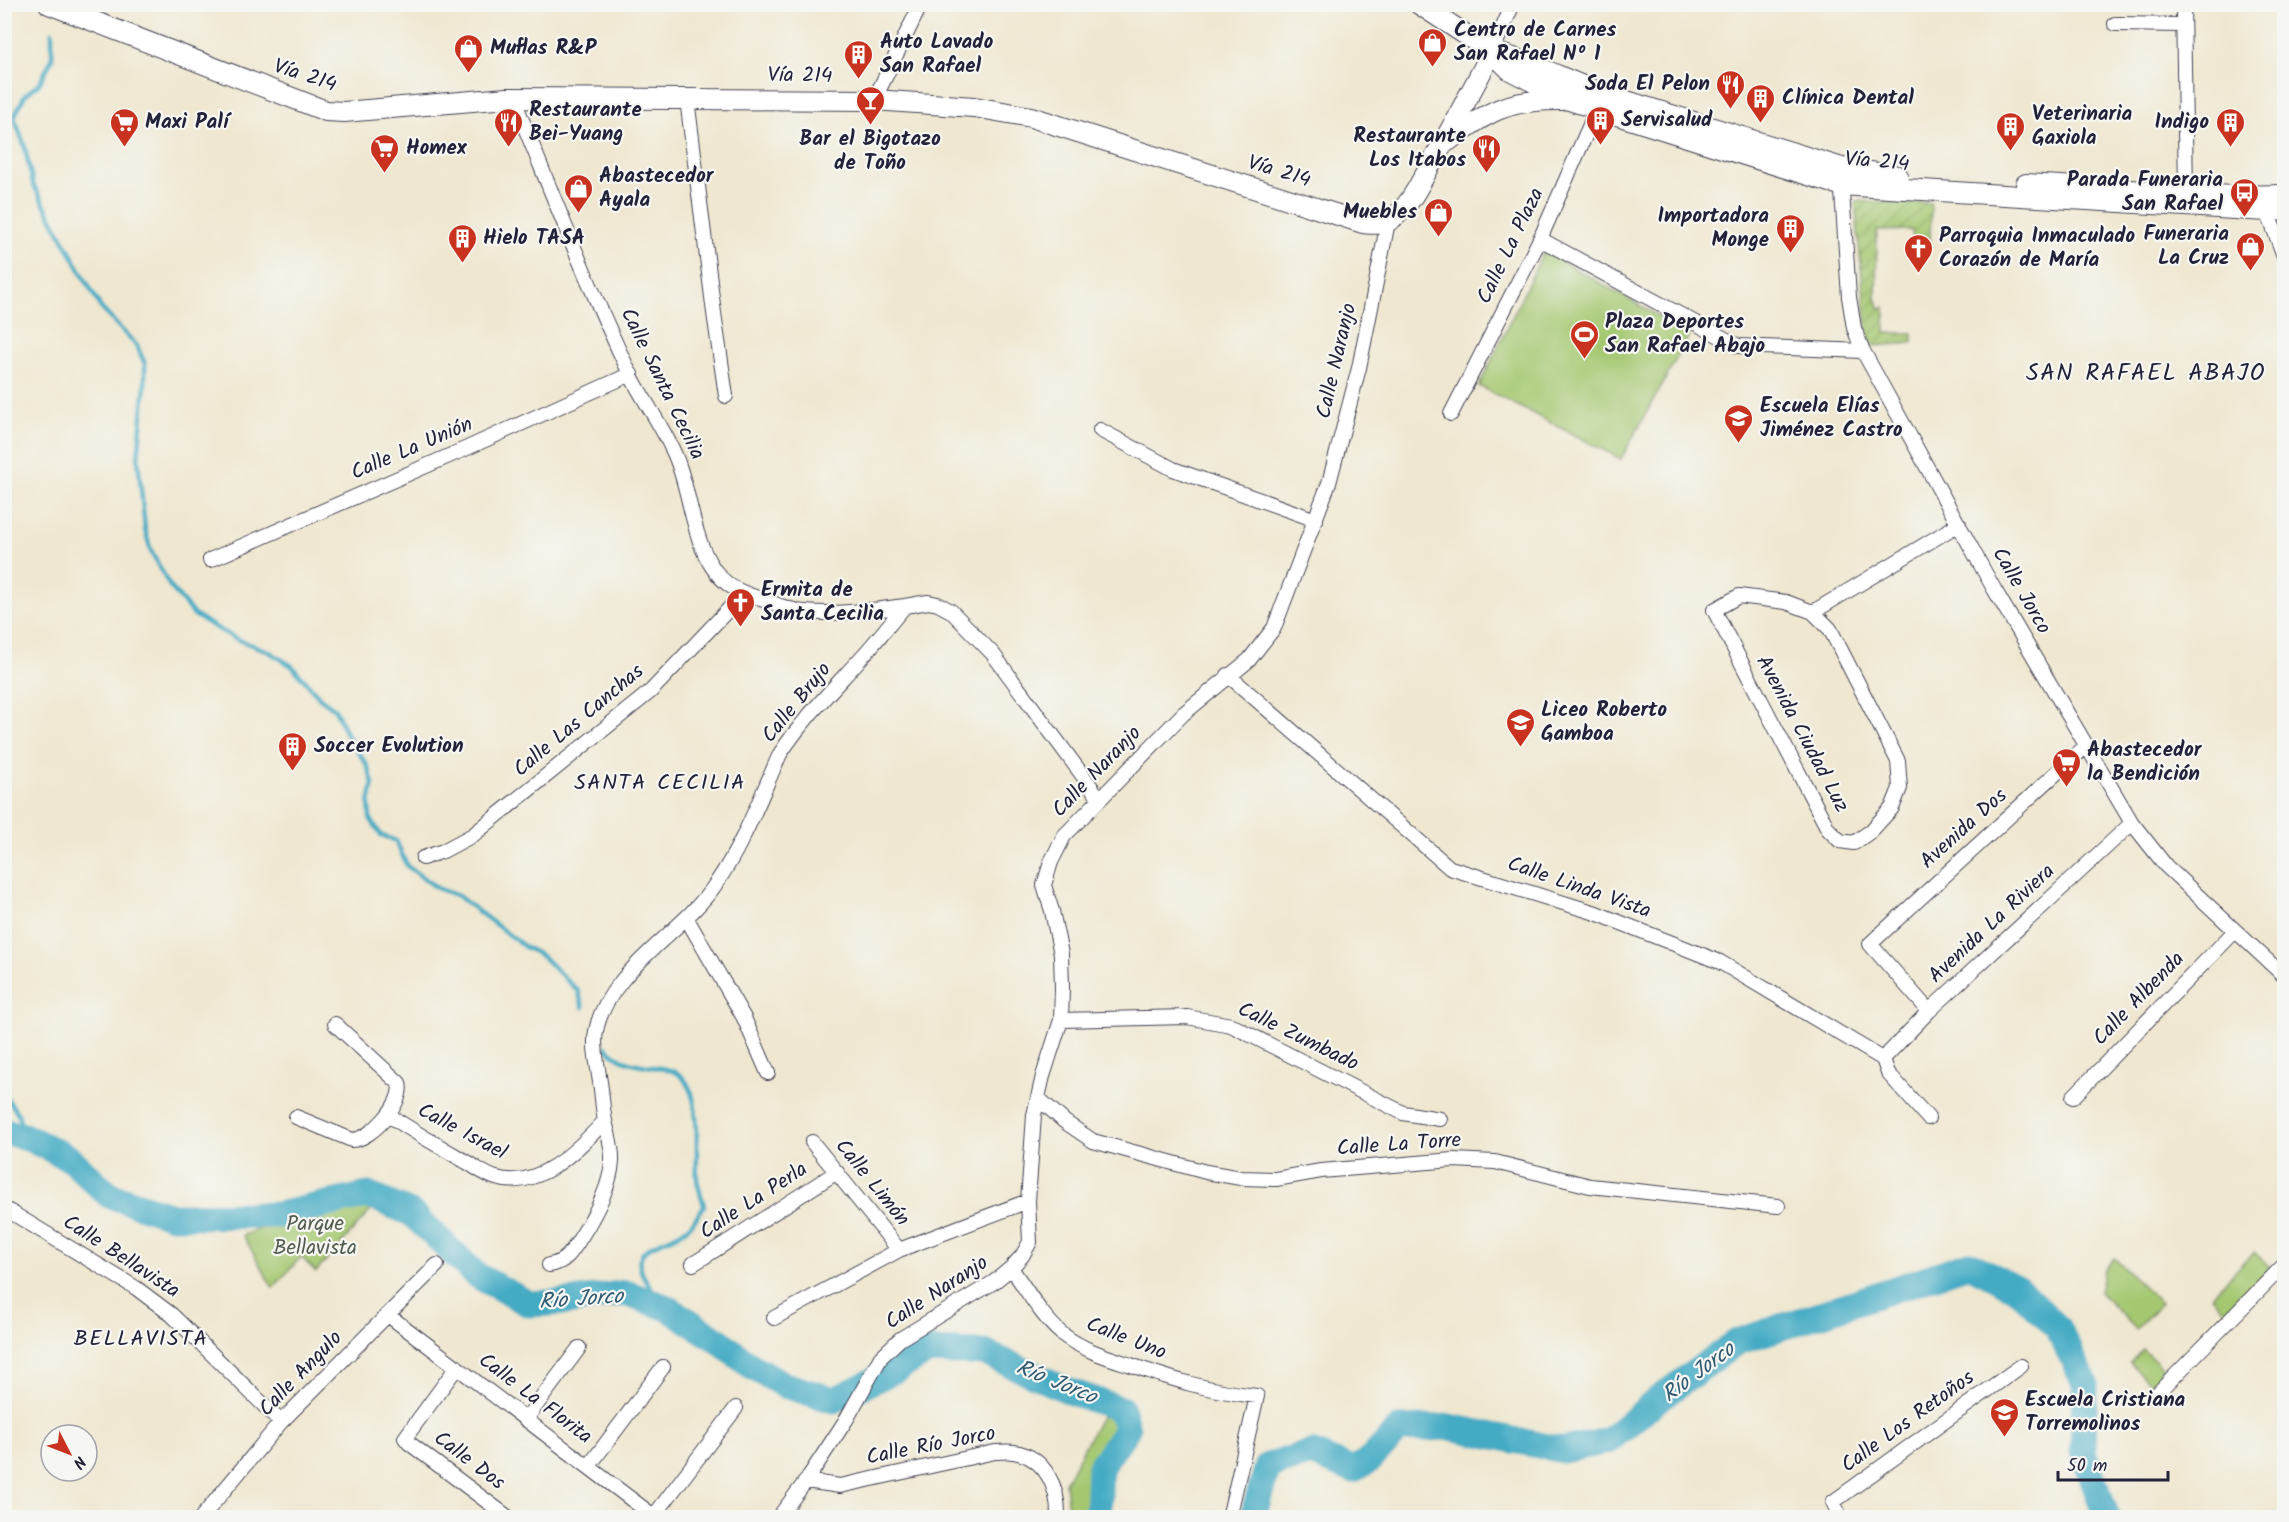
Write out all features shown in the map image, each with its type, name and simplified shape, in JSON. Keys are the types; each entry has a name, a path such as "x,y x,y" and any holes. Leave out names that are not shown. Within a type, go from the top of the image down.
{"main road":[{"name":"Vía 214","path":"49,4 84,10 326,111 344,112 513,98 874,100 974,107 1031,117 1363,223 1388,222"},
{"path":"1388,222 1411,198 1492,52 1419,4"},
{"name":"Vía 214","path":"1492,52 1510,70 1569,100 1600,102 1841,177 2276,210"},
{"name":"Vía 214","path":"1492,52 1517,58 1573,84 1600,102"},
{"path":"1442,145 1476,119 1511,104 1538,100 1569,100"},
{"name":"Vía 214","path":"1841,177 1910,177 2232,196 2284,195"}],"street":[{"path":"874,100 921,4"},
{"path":"1492,52 1513,4"},
{"path":"2182,4 2186,192"},
{"path":"2115,24 2183,25"},
{"name":"Calle Santa Cecilia","path":"513,98 561,216 631,374 675,454 709,564 722,579 744,593 805,612 855,612 905,606"},
{"path":"687,99 726,396"},
{"name":"Calle La Plaza","path":"1451,414 1540,239 1600,102"},
{"name":"Calle Jorco","path":"1841,177 1849,297 1854,328 1863,351 1994,589 2132,823 2166,866 2234,932 2284,976"},
{"path":"2276,210 2284,256"},
{"name":"Calle Naranjo","path":"778,1518 806,1481 846,1420 881,1358 900,1339 978,1292 1011,1268 1022,1256 1030,1242 1028,1201 1034,1115 1061,1020 1060,954 1052,911 1044,885 1050,862 1064,836 1183,714 1249,660 1274,628 1329,483 1359,368 1388,222"},
{"path":"1540,239 1738,346 1863,351"},
{"name":"Calle La Unión","path":"210,560 631,374"},
{"path":"1100,430 1173,469 1316,520"},
{"path":"1813,612 1959,524"},
{"name":"Calle Las Canchas","path":"423,858 443,851 473,835 651,691 744,593"},
{"name":"Avenida Ciudad Luz","path":"1739,596 1786,602 1813,612 1830,629 1898,761 1900,788 1892,808 1871,831 1854,843 1840,841 1828,829 1714,610 1739,596"},
{"path":"905,606 928,602 951,611 993,654 1100,799"},
{"name":"Calle Brujo","path":"549,1265 557,1264 569,1256 597,1212 612,1162 595,1052 596,1032 600,1018 615,988 687,919 715,885 739,843 787,743 804,720 905,606"},
{"name":"Calle Linda Vista","path":"1228,675 1450,868 1596,913 1720,962 1883,1059 1888,1073 1928,1118"},
{"name":"Avenida Dos","path":"1929,1011 1869,944 2087,745"},
{"name":"Avenida La Riviera","path":"1883,1059 1929,1011 2132,823"},
{"path":"687,919 744,1017 768,1073"},
{"name":"Calle Albenda","path":"2073,1096 2234,932"},
{"name":"Calle Zumbado","path":"1061,1020 1187,1017 1231,1025 1403,1113 1440,1119"},
{"path":"296,1117 328,1131 358,1140 372,1132 388,1115 400,1090 399,1083 335,1024"},
{"name":"Calle La Torre","path":"1038,1098 1065,1122 1093,1141 1206,1172 1241,1178 1276,1179 1321,1172 1453,1160 1495,1162 1590,1186 1778,1206"},
{"name":"Calle Israel","path":"388,1115 421,1137 496,1178 517,1179 535,1176 563,1161 605,1121"},
{"name":"Calle Limón","path":"812,1142 899,1250"},
{"name":"Calle La Perla","path":"693,1264 837,1172"},
{"path":"774,1318 899,1250 1028,1201"},
{"name":"Calle Bellavista","path":"9,1211 136,1288 172,1314 281,1422"},
{"name":"Calle Angulo","path":"201,1518 281,1422 436,1265"},
{"path":"2155,1396 2284,1265"},
{"name":"Calle Uno","path":"1011,1268 1044,1314 1061,1333 1076,1343 1102,1355 1189,1385 1220,1392 1257,1396 1229,1518"},
{"name":"Calle La Florita","path":"388,1315 655,1517"},
{"path":"526,1419 579,1347"},
{"name":"Calle Los Retoños","path":"1841,1518 1833,1502 2021,1366"},
{"name":"Calle Dos","path":"457,1367 405,1438 509,1518"},
{"path":"589,1466 663,1367"},
{"path":"655,1517 736,1408"},
{"name":"Calle Río Jorco","path":"806,1481 840,1486 995,1452 1014,1452 1034,1460 1054,1485 1058,1502 1058,1518"}],"green space":[{"path":"1855,201 1931,203 1930,247 1913,247 1912,230 1877,231 1876,298 1880,309 1885,307 1885,333 1913,333 1913,343 1874,346 1867,333"},
{"name":"Plaza Deportes San Rafael Abajo","path":"1544,251 1690,334 1621,459 1479,386"},
{"name":"Parque Bellavista","path":"363,1202 373,1208 316,1272 301,1257 273,1288 243,1235 292,1217"},
{"path":"2254,1252 2273,1270 2230,1316 2211,1296"},
{"path":"2114,1258 2161,1303 2136,1329 2099,1292 2104,1270"},
{"path":"2143,1349 2166,1371 2153,1385 2130,1363"},
{"path":"1103,1413 1118,1423 1120,1430 1094,1464 1093,1517 1069,1517 1065,1483"}],"waterway":[{"path":"52,32 52,59 39,84 25,95 14,117 24,144 33,184 101,308 137,346 145,364 138,458 145,530 151,551 169,585 194,615 236,639 268,651 292,666 320,698 335,709 346,734 367,765 373,783 369,803 370,818 381,835 396,841 407,866 437,888 458,896 525,947 542,956 578,991 583,1007"},
{"path":"606,1047 619,1058 644,1066 669,1070 681,1076 689,1086 694,1101 697,1179 704,1206 690,1226 650,1247 640,1261 644,1278 668,1308"},
{"path":"4,1094 18,1114 24,1136"},
{"name":"Río Jorco","path":"4,1132 24,1136 69,1158 109,1195 172,1216 278,1215 368,1195 411,1213 476,1275 529,1304 567,1302 625,1293 668,1308 718,1340 751,1366 784,1385 834,1400 929,1351 985,1353 1074,1393 1121,1409 1127,1429 1100,1467 1098,1518"},
{"name":"Río Jorco","path":"1255,1518 1254,1513 1268,1466 1311,1453 1352,1470 1370,1460 1399,1429 1450,1427 1563,1450 1608,1441 1657,1400 1737,1342 1969,1264 2018,1289 2057,1327 2085,1383 2083,1452 2107,1518"}],"place":[{"name":"Centro de Carnes San Rafael Nº 1","path":"1433,68"},
{"name":"Muflas R&P","path":"469,74"},
{"name":"Auto Lavado San Rafael","path":"859,80"},
{"name":"Soda El Pelon","path":"1731,110"},
{"name":"Clínica Dental","path":"1761,124"},
{"name":"Bar el Bigotazo de Toño","path":"870,126"},
{"name":"Servisalud","path":"1600,146"},
{"name":"Maxi Palí","path":"124,148"},
{"name":"Restaurante Bei-Yuang","path":"508,148"},
{"name":"Indigo","path":"2230,148"},
{"name":"Veterinaria Gaxiola","path":"2011,152"},
{"name":"Homex","path":"385,174"},
{"name":"Restaurante Los Itabos","path":"1487,174"},
{"name":"Abastecedor Ayala","path":"578,214"},
{"name":"Parada Funeraria San Rafael","path":"2244,218"},
{"name":"Muebles","path":"1438,238"},
{"name":"Importadora Monge","path":"1790,254"},
{"name":"Hielo TASA","path":"462,264"},
{"name":"Funeraria La Cruz","path":"2250,272"},
{"name":"Parroquia Inmaculado Corazón de María","path":"1918,274"},
{"name":"Plaza Deportes San Rafael Abajo","path":"1584,360"},
{"name":"Escuela Elías Jiménez Castro","path":"1739,444"},
{"name":"Ermita de Santa Cecilia","path":"740,628"},
{"name":"Liceo Roberto Gamboa","path":"1520,748"},
{"name":"Soccer Evolution","path":"293,772"},
{"name":"Abastecedor la Bendición","path":"2066,788"},
{"name":"Escuela Cristiana Torremolinos","path":"2004,1438"}],"district":[{"name":"SAN RAFAEL ABAJO","path":"2146,373"},
{"name":"SANTA CECILIA","path":"660,783"},
{"name":"BELLAVISTA","path":"141,1339"}]}
